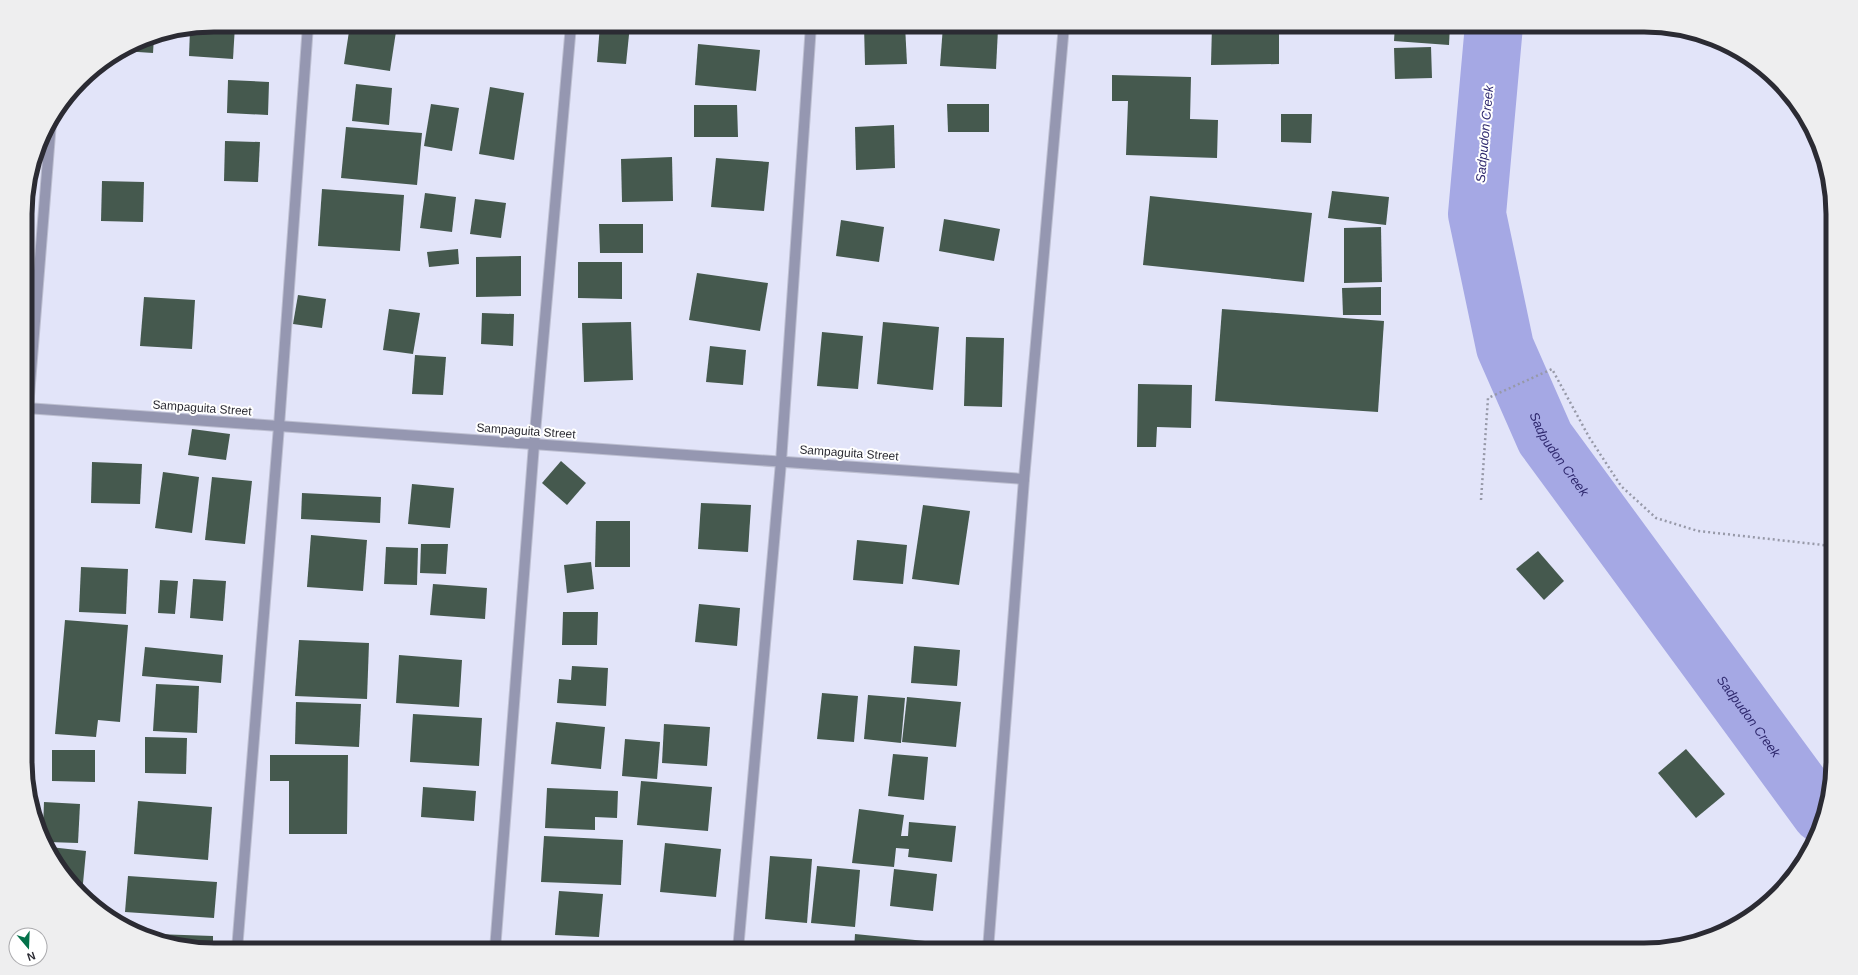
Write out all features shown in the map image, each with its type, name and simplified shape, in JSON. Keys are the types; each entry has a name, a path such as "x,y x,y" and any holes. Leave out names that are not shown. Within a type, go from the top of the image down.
{"street":[{"path":"237,943 279,426 307,32"},
{"path":"496,943 534,444 570,32"},
{"path":"739,943 782,462 811,32"},
{"path":"989,943 1024,479 1063,32"},
{"path":"32,349 50,136"},
{"name":"Sampaguita Street","path":"32,409 1024,479"}],"path":[{"path":"1481,500 1488,398 1552,369 1589,437 1621,486 1656,518 1698,531 1826,545"}],"building":[{"path":"202,32 235,32 233,59 189,56 190,34"},
{"path":"349,32 396,32 390,71 344,64"},
{"path":"599,32 629,32 626,64 597,62"},
{"path":"864,32 905,32 907,64 865,65"},
{"path":"943,32 998,32 996,69 940,66"},
{"path":"1212,32 1279,32 1279,64 1211,65"},
{"path":"1395,32 1450,32 1449,45 1394,41"},
{"path":"154,43 153,53 133,52"},
{"path":"698,44 760,50 756,91 695,85"},
{"path":"1431,47 1432,78 1395,79 1394,48"},
{"path":"1112,75 1191,77 1190,119 1218,120 1217,158 1126,155 1128,101 1112,101"},
{"path":"228,80 269,82 268,115 227,113"},
{"path":"356,84 392,88 389,125 352,121"},
{"path":"490,87 524,93 514,160 479,154"},
{"path":"431,104 459,108 452,151 424,146"},
{"path":"947,104 989,104 989,132 948,132"},
{"path":"694,105 737,105 738,137 694,137"},
{"path":"1281,114 1312,114 1311,143 1281,142"},
{"path":"894,125 895,168 856,170 855,127"},
{"path":"346,127 422,133 417,185 341,178"},
{"path":"225,141 260,142 258,182 224,181"},
{"path":"672,157 673,201 622,202 621,159"},
{"path":"716,158 769,162 764,211 711,207"},
{"path":"102,181 144,182 143,222 101,221"},
{"path":"322,189 404,195 400,251 318,246"},
{"path":"1332,191 1389,197 1386,225 1328,218"},
{"path":"425,193 456,197 452,232 420,228"},
{"path":"1150,196 1312,213 1304,282 1143,265"},
{"path":"475,199 506,203 501,238 470,234"},
{"path":"944,219 1000,229 994,261 939,251"},
{"path":"841,220 884,227 879,262 836,256"},
{"path":"599,224 643,224 643,253 600,253"},
{"path":"1381,227 1382,282 1344,283 1344,228"},
{"path":"458,249 459,264 429,267 427,252"},
{"path":"521,256 521,296 476,297 476,257"},
{"path":"578,262 622,262 622,299 578,298"},
{"path":"697,273 768,283 760,331 689,320"},
{"path":"1381,287 1381,315 1343,315 1342,288"},
{"path":"298,295 326,299 322,328 293,324"},
{"path":"144,297 195,300 192,349 140,346"},
{"path":"389,309 420,313 413,354 383,350"},
{"path":"1222,309 1384,321 1378,412 1215,401"},
{"path":"482,313 514,314 513,346 481,344"},
{"path":"631,322 633,380 584,382 582,323"},
{"path":"883,322 939,327 933,390 877,384"},
{"path":"822,332 863,336 858,389 817,386"},
{"path":"966,337 1004,338 1002,407 964,406"},
{"path":"710,346 746,350 743,385 706,382"},
{"path":"415,355 446,357 443,395 412,394"},
{"path":"1138,384 1192,385 1191,428 1157,427 1156,447 1137,447"},
{"path":"192,429 230,434 226,460 188,455"},
{"path":"561,461 586,483 567,505 542,483"},
{"path":"92,462 142,464 140,504 91,503"},
{"path":"163,472 199,477 192,533 155,528"},
{"path":"212,477 252,481 245,544 205,540"},
{"path":"412,484 454,488 450,528 408,524"},
{"path":"302,493 381,497 380,523 301,519"},
{"path":"701,503 751,505 748,552 698,549"},
{"path":"923,505 970,511 959,585 912,579"},
{"path":"596,521 630,521 630,567 595,567"},
{"path":"311,535 367,540 363,591 307,587"},
{"path":"857,540 907,545 903,584 853,580"},
{"path":"421,544 448,544 446,574 420,573"},
{"path":"386,547 418,548 417,585 384,584"},
{"path":"1538,551 1564,581 1544,600 1516,569"},
{"path":"591,562 594,589 567,593 564,565"},
{"path":"81,567 128,569 126,614 79,612"},
{"path":"193,579 226,581 223,621 190,618"},
{"path":"160,580 178,581 175,614 158,613"},
{"path":"433,584 487,588 485,619 430,615"},
{"path":"699,604 740,608 737,646 695,642"},
{"path":"563,612 598,612 597,645 562,645"},
{"path":"65,620 128,625 120,722 98,720 96,737 55,734"},
{"path":"299,640 369,643 367,699 295,696"},
{"path":"914,646 960,650 957,686 911,683"},
{"path":"145,647 223,655 221,683 142,676"},
{"path":"399,655 462,660 459,707 396,703"},
{"path":"572,666 608,668 606,706 557,703 559,679 571,680"},
{"path":"156,684 199,686 197,733 153,731"},
{"path":"822,693 858,696 854,742 817,739"},
{"path":"868,695 905,698 901,743 864,739"},
{"path":"907,697 961,702 956,747 902,742"},
{"path":"296,702 361,704 359,747 295,744"},
{"path":"413,714 482,718 479,766 410,762"},
{"path":"556,722 605,727 601,769 551,764"},
{"path":"664,724 710,727 707,766 662,763"},
{"path":"145,737 187,738 186,774 145,773"},
{"path":"625,739 660,742 657,779 622,776"},
{"path":"1686,749 1725,794 1696,818 1658,773"},
{"path":"52,750 95,750 95,782 52,781"},
{"path":"893,754 928,757 924,800 888,796"},
{"path":"270,755 348,755 347,834 289,834 289,781 270,781"},
{"path":"641,781 712,787 708,831 637,825"},
{"path":"423,787 476,791 474,821 421,817"},
{"path":"547,788 618,791 617,818 595,817 595,830 545,828"},
{"path":"138,801 212,807 208,860 134,854"},
{"path":"44,802 80,804 78,843 52,842 43,823"},
{"path":"859,809 904,815 901,836 908,836 909,822 956,826 952,862 908,857 909,849 896,848 894,867 852,863"},
{"path":"544,836 623,840 621,885 541,882"},
{"path":"665,843 721,849 716,897 660,892"},
{"path":"54,847 86,851 83,887 70,872"},
{"path":"770,856 812,859 807,923 765,919"},
{"path":"817,866 860,870 855,927 811,923"},
{"path":"894,869 937,874 933,911 890,906"},
{"path":"128,876 217,882 214,918 125,912"},
{"path":"559,891 603,894 599,937 555,935"},
{"path":"159,934 213,936 213,943 202,943 167,937"},
{"path":"855,934 935,942 935,943 854,943"}],"waterway":[{"name":"Sadpudon Creek","path":"1493,32 1477,214 1505,347 1545,438 1819,811"}]}
